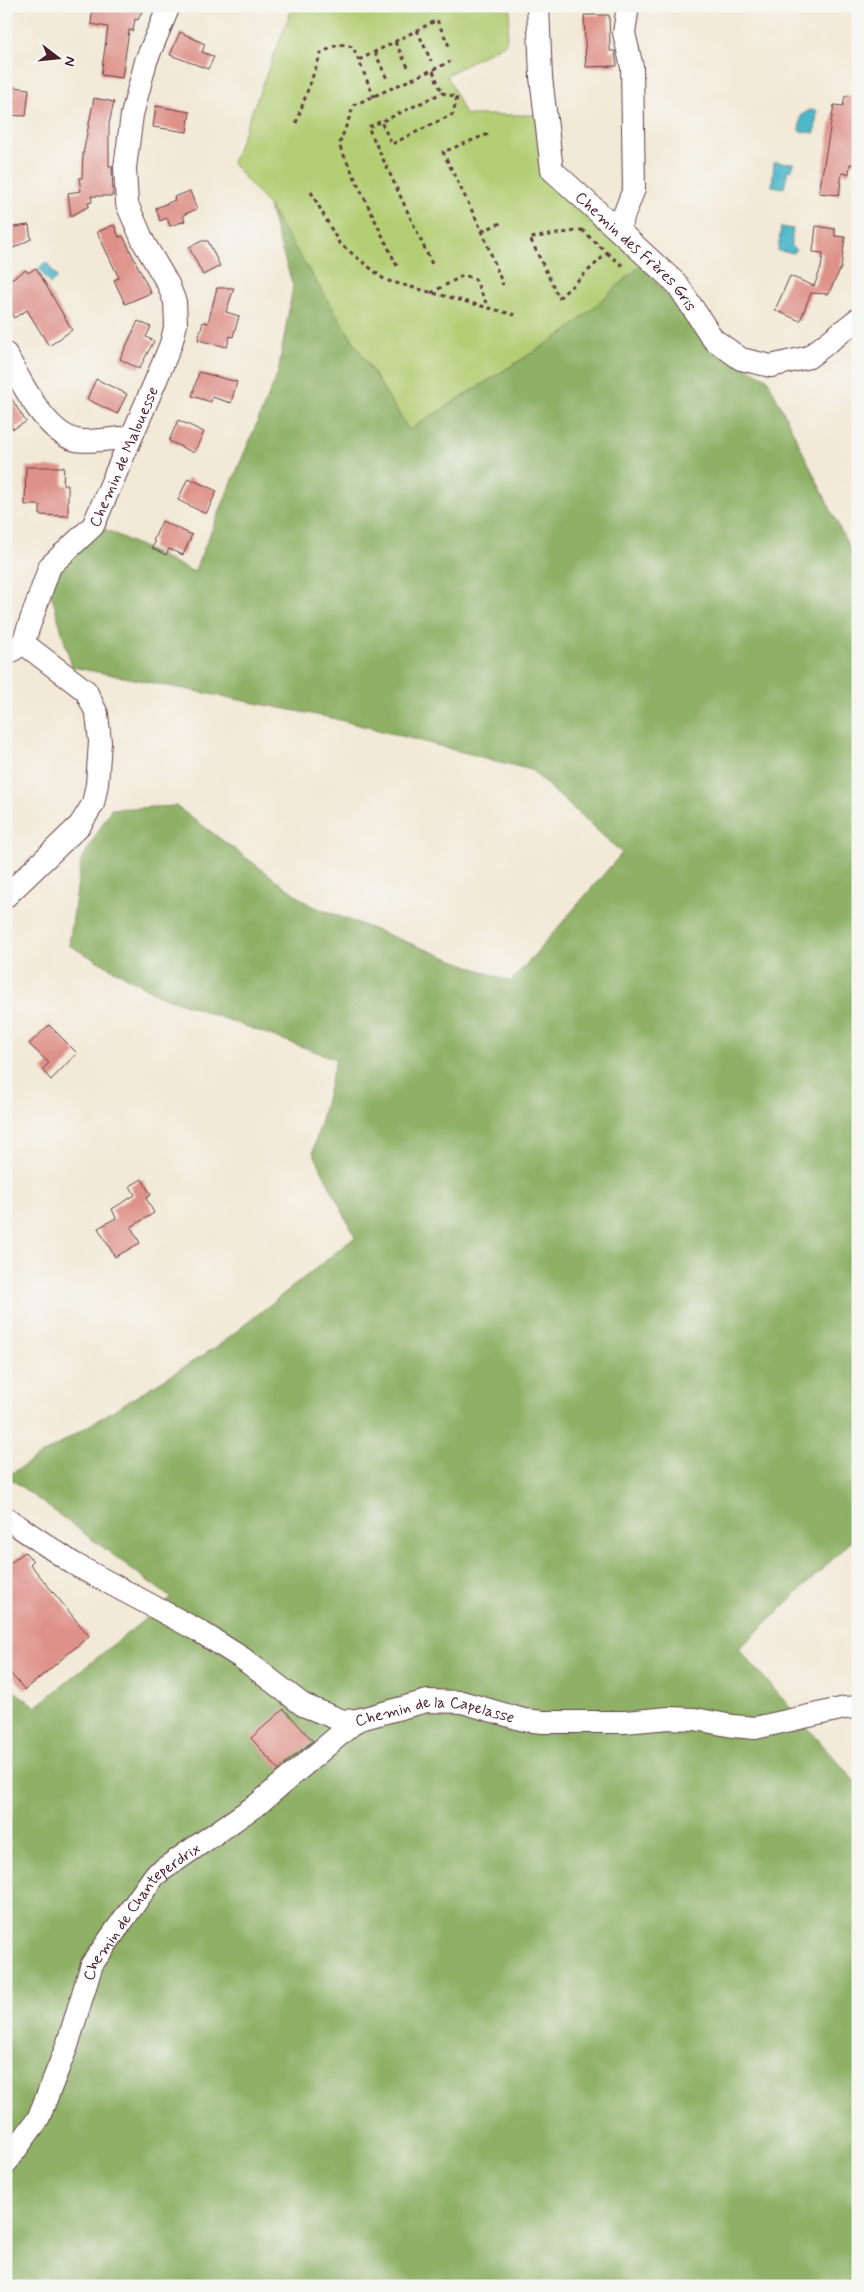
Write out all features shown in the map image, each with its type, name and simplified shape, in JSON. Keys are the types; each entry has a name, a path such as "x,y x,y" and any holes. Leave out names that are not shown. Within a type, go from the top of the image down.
{"street":[{"name":"Chemin de Malouesse","path":"6,896 80,825 93,804 97,784 100,742 97,714 86,692 15,649 50,566 93,526 171,344 176,324 175,302 168,284 144,243 128,204 125,168 132,115 146,61 169,6"},
{"name":"Chemin des Frères Gris","path":"538,6 541,77 552,170 677,284 698,320 713,340 741,359 771,366 809,357 858,319"},
{"path":"618,230 634,189 632,67 624,33 628,6"},
{"path":"6,354 42,414 60,433 76,440 131,437"},
{"name":"Chemin de la Capelasse","path":"6,1518 74,1564 199,1631 242,1658 303,1705 343,1721 357,1720 427,1701 462,1702 524,1720 543,1722 624,1722 669,1718 694,1719 755,1728 845,1708 858,1707"},
{"name":"Chemin de Chanteperdrix","path":"6,2163 38,2119 67,2046 92,1964 155,1874 258,1804 357,1720"}],"path":[{"path":"359,60 437,20 450,48"},
{"path":"417,30 432,61"},
{"path":"395,42 409,69"},
{"path":"296,123 321,52 339,44 353,47 374,97"},
{"path":"375,52 387,79"},
{"path":"397,266 339,144 354,106 450,62"},
{"path":"433,71 442,93"},
{"path":"381,122 392,144 453,114 457,98 442,93 368,127 432,264"},
{"path":"488,134 443,152 482,231 503,285"},
{"path":"311,192 338,243 385,280 515,315"},
{"path":"482,231 501,223"},
{"path":"607,253 559,298 530,238 582,230 623,266"},
{"path":"430,293 464,275 475,279 488,308"},
{"path":"833,2286 858,2280"}],"green space":[{"path":"293,6 511,6 506,43 447,75 465,115 537,115 540,151 642,264 567,331 409,430 268,205 232,163"},
{"path":"268,205 409,430 567,331 642,264 698,333 721,353 767,378 858,566 858,1535 739,1649 858,1785 858,2286 6,2286 6,1685 36,1707 171,1598 7,1476 218,1346 355,1237 313,1152 336,1059 159,995 69,945 81,861 111,809 176,806 310,905 511,982 622,853 531,770 332,718 72,667 47,579 103,528 194,572 278,373 293,286"}],"water":[{"path":"810,110 817,111 815,133 799,131 801,115"},
{"path":"774,162 793,163 792,170 788,170 784,188 772,186"},
{"path":"781,227 793,229 791,245 796,250 794,253 778,251"},
{"path":"44,263 48,264 57,278 50,284 39,269"}],"building":[{"path":"93,6 144,6 138,20 135,19 133,31 129,30 122,78 101,75 108,27 91,24"},
{"path":"584,15 609,15 610,51 615,51 617,66 586,67"},
{"path":"180,32 205,44 202,52 214,57 208,69 170,55"},
{"path":"6,86 29,89 26,116 6,115"},
{"path":"845,96 858,97 858,165 850,164 849,174 842,173 839,195 819,193 834,105 843,106"},
{"path":"94,98 114,102 109,124 109,166 112,166 113,196 91,196 92,202 88,203 89,206 71,216 68,193 81,191 79,178 82,178 83,154"},
{"path":"156,106 190,112 187,132 153,127"},
{"path":"190,191 197,209 183,215 185,221 170,226 167,218 160,221 156,208 175,200 174,197"},
{"path":"29,225 31,239 6,252 6,228"},
{"path":"114,225 119,237 123,236 151,293 125,304 114,280 119,278 97,232"},
{"path":"816,226 835,229 835,236 845,237 841,268 828,294 811,293 800,321 775,310 790,276 814,286 821,268 823,253 813,252"},
{"path":"202,241 208,241 220,266 203,275 189,247"},
{"path":"36,268 72,330 49,346 27,310 14,318 6,306 6,282 26,270 28,273"},
{"path":"217,288 234,288 226,312 239,316 233,337 230,336 227,347 198,340 203,322 208,323"},
{"path":"138,321 151,327 146,337 154,341 139,369 120,359"},
{"path":"199,372 237,382 231,403 212,397 211,402 192,396"},
{"path":"96,379 127,394 117,414 87,399"},
{"path":"6,390 26,422 13,429 6,417"},
{"path":"178,420 204,432 194,453 169,441"},
{"path":"26,467 64,467 63,485 68,485 68,516 40,515 40,505 25,505"},
{"path":"188,478 217,491 206,514 178,500"},
{"path":"162,521 192,535 183,555 169,549 166,555 152,548"},
{"path":"49,1025 77,1053 51,1080 42,1070 49,1063 29,1044"},
{"path":"142,1179 151,1195 146,1198 154,1213 131,1227 140,1243 115,1257 98,1228 116,1218 112,1209 135,1195 130,1186"},
{"path":"25,1552 33,1561 30,1564 89,1636 25,1690 6,1668 6,1566"},
{"path":"284,1709 313,1741 278,1769 251,1738"}]}
